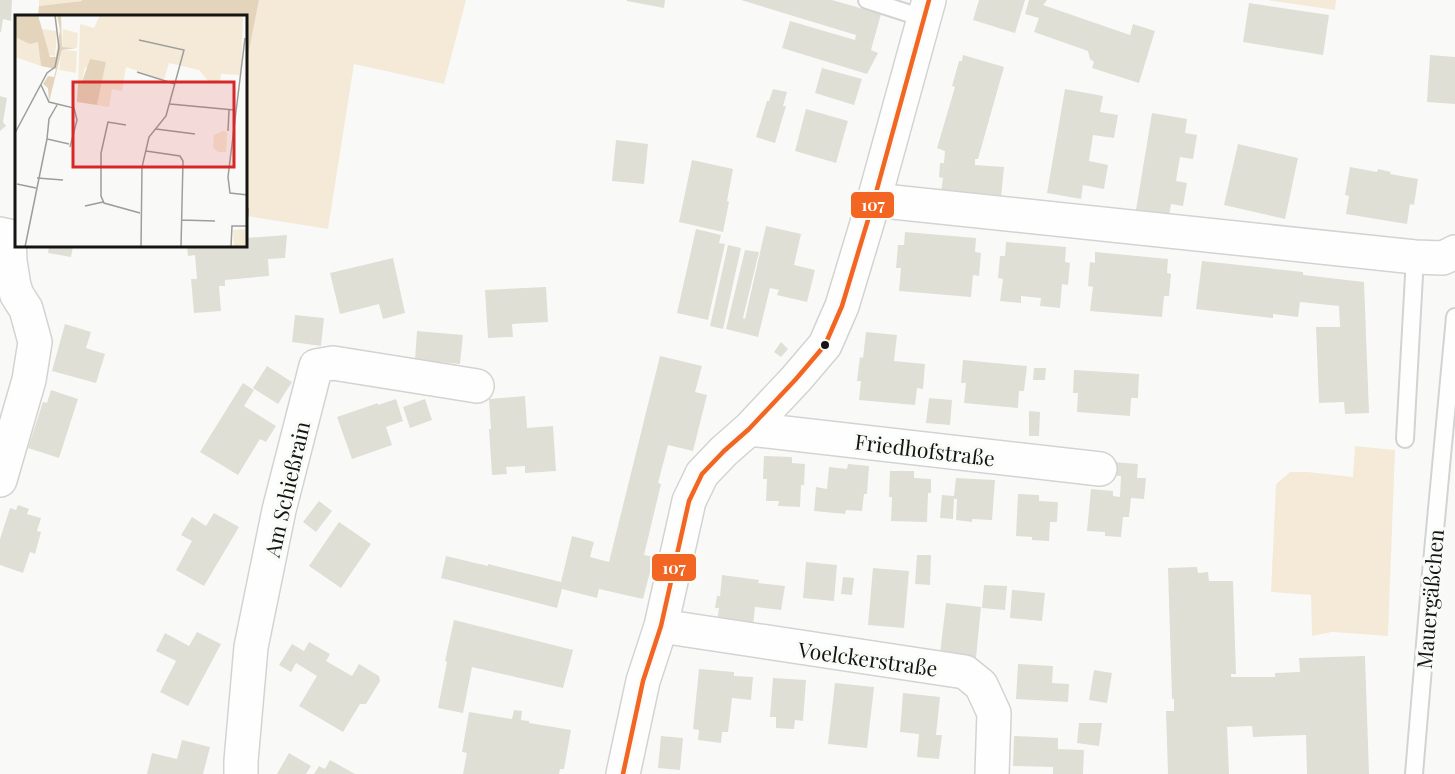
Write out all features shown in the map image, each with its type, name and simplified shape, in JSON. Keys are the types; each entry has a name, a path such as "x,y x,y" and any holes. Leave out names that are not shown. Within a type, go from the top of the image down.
{"street":[{"path":"623,774 643,681 661,626 689,501 702,474 749,429 825,345 842,306 874,200 926,9"},
{"path":"874,200 1414,257 1443,258 1455,252"},
{"path":"0,480 26,390 35,342 26,309 14,286 5,235"},
{"name":"Am Schießrain","path":"241,774 251,647 279,510 316,366 333,363 477,386"},
{"name":"Friedhofstraße","path":"749,429 1100,469"},
{"name":"Voelckerstraße","path":"661,626 965,672 981,686 993,713 992,774"}],"lane":[{"path":"867,0 926,9"},
{"path":"1406,439 1414,257"},
{"name":"Mauergäßchen","path":"1414,774 1455,317"}],"shaded area":[{"path":"39,0 82,0 82,1 39,6"},
{"path":"259,0 466,0 444,84 354,64 328,229 248,216 248,56"},
{"path":"259,0 248,56 248,15 38,15 39,6 82,1"},
{"path":"1267,0 1336,0 1335,10"},
{"path":"1355,446 1395,450 1388,636 1332,632 1312,636 1311,595 1271,592 1276,484 1290,472 1353,477"}],"building":[{"path":"0,0 12,0 11,21 3,19 1,32 0,32"},
{"path":"627,0 665,0 664,8"},
{"path":"741,0 832,0 881,14 871,50 878,53 867,74 782,48 790,21 855,40 856,35"},
{"path":"979,0 1025,0 1015,33 973,20"},
{"path":"1029,0 1047,0 1043,5 1130,35 1133,24 1155,31 1139,83 1092,68 1094,62 1090,59 1088,51 1034,32 1039,18 1025,14"},
{"path":"1249,3 1329,15 1323,55 1243,42"},
{"path":"963,55 1004,67 978,159 975,159 975,165 1004,167 1001,198 941,192 943,178 939,177 940,163 944,163 945,151 937,148 955,87 952,86"},
{"path":"1430,55 1455,57 1455,104 1427,102"},
{"path":"822,68 862,79 854,105 815,93"},
{"path":"773,89 787,92 783,106 786,106 775,143 756,137"},
{"path":"1065,89 1103,96 1100,112 1118,115 1114,138 1093,135 1089,161 1108,165 1104,189 1083,185 1081,199 1047,193"},
{"path":"0,96 7,98 3,122 6,126 0,131"},
{"path":"806,109 848,121 836,163 795,151"},
{"path":"1152,113 1187,119 1185,133 1197,135 1193,159 1180,157 1176,181 1187,183 1183,206 1171,204 1169,216 1136,210"},
{"path":"616,140 648,144 644,184 612,181"},
{"path":"1238,144 1298,158 1285,219 1224,205"},
{"path":"692,160 733,169 723,232 679,222"},
{"path":"1350,167 1377,172 1378,169 1391,172 1390,174 1418,179 1414,205 1410,204 1407,224 1346,214 1349,196 1345,195"},
{"path":"766,226 801,234 794,265 815,270 807,302 777,295 779,290 770,288 758,337 726,329 745,250 759,252 743,318 745,319"},
{"path":"696,229 721,235 719,243 725,244 708,320 677,313"},
{"path":"905,232 976,238 975,252 981,253 979,276 973,275 971,297 899,291 901,268 896,268 898,245 904,245"},
{"path":"287,235 285,258 268,259 269,276 225,280 225,286 219,286 221,311 194,313 191,279 197,279 195,255 188,256 187,248 248,248 248,238"},
{"path":"1006,242 1066,247 1065,262 1070,263 1068,285 1062,284 1060,308 1040,306 1041,298 1021,296 1021,303 1000,301 1003,279 998,278 1000,256 1005,256"},
{"path":"728,245 741,248 723,329 710,326"},
{"path":"49,248 73,248 71,257 48,253"},
{"path":"1095,252 1168,259 1167,273 1171,274 1169,296 1164,296 1162,317 1090,311 1093,287 1088,286 1090,262 1095,263"},
{"path":"393,258 405,313 383,319 379,304 340,314 330,273"},
{"path":"1202,261 1303,272 1303,275 1364,282 1369,413 1345,414 1344,402 1319,403 1316,327 1340,327 1339,306 1300,302 1298,317 1273,314 1273,318 1196,309"},
{"path":"546,287 548,322 512,324 513,337 488,338 485,290"},
{"path":"295,315 324,318 321,346 292,342"},
{"path":"65,324 91,332 86,348 105,354 96,383 52,371"},
{"path":"417,331 463,335 460,364 415,360"},
{"path":"866,332 897,335 894,361 925,364 923,389 917,388 915,405 859,400 861,381 857,381"},
{"path":"781,342 788,349 781,357 774,352"},
{"path":"660,356 702,366 695,392 707,395 693,451 668,445 644,555 654,557 643,599 599,589 597,598 562,589 557,608 441,578 446,556 561,582 572,536 594,542 590,557 609,562"},
{"path":"963,360 1027,366 1024,391 1019,391 1018,408 964,403 966,383 961,383"},
{"path":"267,366 292,382 278,404 253,388"},
{"path":"1034,368 1046,368 1045,380 1033,380"},
{"path":"1074,370 1139,374 1138,398 1131,398 1130,416 1077,412 1078,393 1073,393"},
{"path":"243,383 254,390 244,406 276,426 266,442 260,439 238,475 200,452"},
{"path":"51,390 78,399 59,458 28,448 43,402 47,403"},
{"path":"525,396 527,428 553,426 556,471 525,473 525,466 506,467 507,474 492,475 489,399"},
{"path":"929,398 952,400 950,425 926,423"},
{"path":"396,399 403,421 386,427 392,445 352,459 337,417"},
{"path":"425,399 432,420 410,428 403,407"},
{"path":"1029,411 1040,412 1039,436 1029,436"},
{"path":"764,456 792,457 792,463 805,464 800,507 778,506 779,501 766,501 767,479 763,479"},
{"path":"1113,462 1138,464 1137,478 1146,478 1144,499 1131,498 1129,517 1123,517 1121,537 1105,536 1105,532 1087,531 1091,489 1113,491 1113,496 1120,497 1121,476 1111,475"},
{"path":"848,464 869,466 867,494 864,494 862,511 846,510 845,514 814,511 816,487 827,489 829,467 847,469"},
{"path":"890,471 914,471 914,478 931,479 927,522 891,521"},
{"path":"956,478 995,480 992,520 972,519 972,522 956,520 957,499 954,499 953,519 940,518 942,495 954,496"},
{"path":"1018,494 1039,495 1039,501 1058,502 1057,522 1050,522 1049,541 1016,536"},
{"path":"319,501 332,511 316,532 303,522"},
{"path":"18,505 29,509 27,514 41,518 37,531 41,532 35,554 30,552 23,573 0,565 0,539 10,508 16,510"},
{"path":"214,513 239,527 204,586 176,570 192,541 181,535 192,517 206,526"},
{"path":"339,522 371,544 341,588 309,566"},
{"path":"917,555 931,555 930,585 915,584"},
{"path":"806,562 837,565 834,601 803,598"},
{"path":"1197,567 1198,573 1208,572 1209,581 1233,581 1236,674 1231,674 1231,677 1275,677 1275,673 1300,672 1299,658 1365,656 1369,774 1307,774 1306,735 1253,737 1252,726 1227,727 1229,774 1168,774 1166,711 1174,711 1174,699 1172,699 1168,568"},
{"path":"873,568 909,571 904,628 868,625"},
{"path":"722,575 785,586 781,610 755,607 753,627 717,623 719,608 715,608 717,596 720,596"},
{"path":"843,577 854,578 852,595 841,594"},
{"path":"984,585 1007,586 1005,610 982,608"},
{"path":"1012,590 1045,593 1042,621 1010,618"},
{"path":"946,603 981,607 976,658 940,654"},
{"path":"454,620 573,650 563,688 472,667 463,713 438,708"},
{"path":"197,632 221,644 188,706 160,692 176,661 156,651 165,633 189,646"},
{"path":"309,642 330,654 326,661 352,676 359,664 379,676 380,681 366,704 360,704 343,732 299,706 317,676 296,663 291,672 279,665 292,644 304,651"},
{"path":"1018,664 1053,666 1052,683 1069,684 1068,702 1016,699"},
{"path":"699,669 734,672 734,676 753,677 751,700 732,698 728,732 722,732 721,743 698,740 699,730 693,729"},
{"path":"1094,670 1112,673 1107,703 1089,700"},
{"path":"773,678 806,680 803,721 795,720 794,729 776,728 776,717 770,717"},
{"path":"835,683 874,687 867,748 828,744"},
{"path":"903,693 940,697 936,735 942,735 939,759 917,757 919,734 900,732"},
{"path":"514,710 522,711 521,720 529,721 529,723 571,730 564,769 560,769 559,774 463,774 467,753 462,752 469,712 512,719"},
{"path":"1079,723 1102,723 1099,746 1077,743"},
{"path":"661,736 683,738 680,770 658,768"},
{"path":"1014,736 1058,738 1058,749 1084,750 1083,774 1053,774 1053,767 1013,766"},
{"path":"182,740 210,747 203,774 147,774 152,753 177,759"},
{"path":"289,753 311,766 306,774 277,774"},
{"path":"330,760 355,774 314,774 319,766 325,769"}],"transit line":[{"name":"107","path":"623,774 643,681 661,626 689,501 702,474 749,429 825,345 842,306 874,200 929,0"}]}
